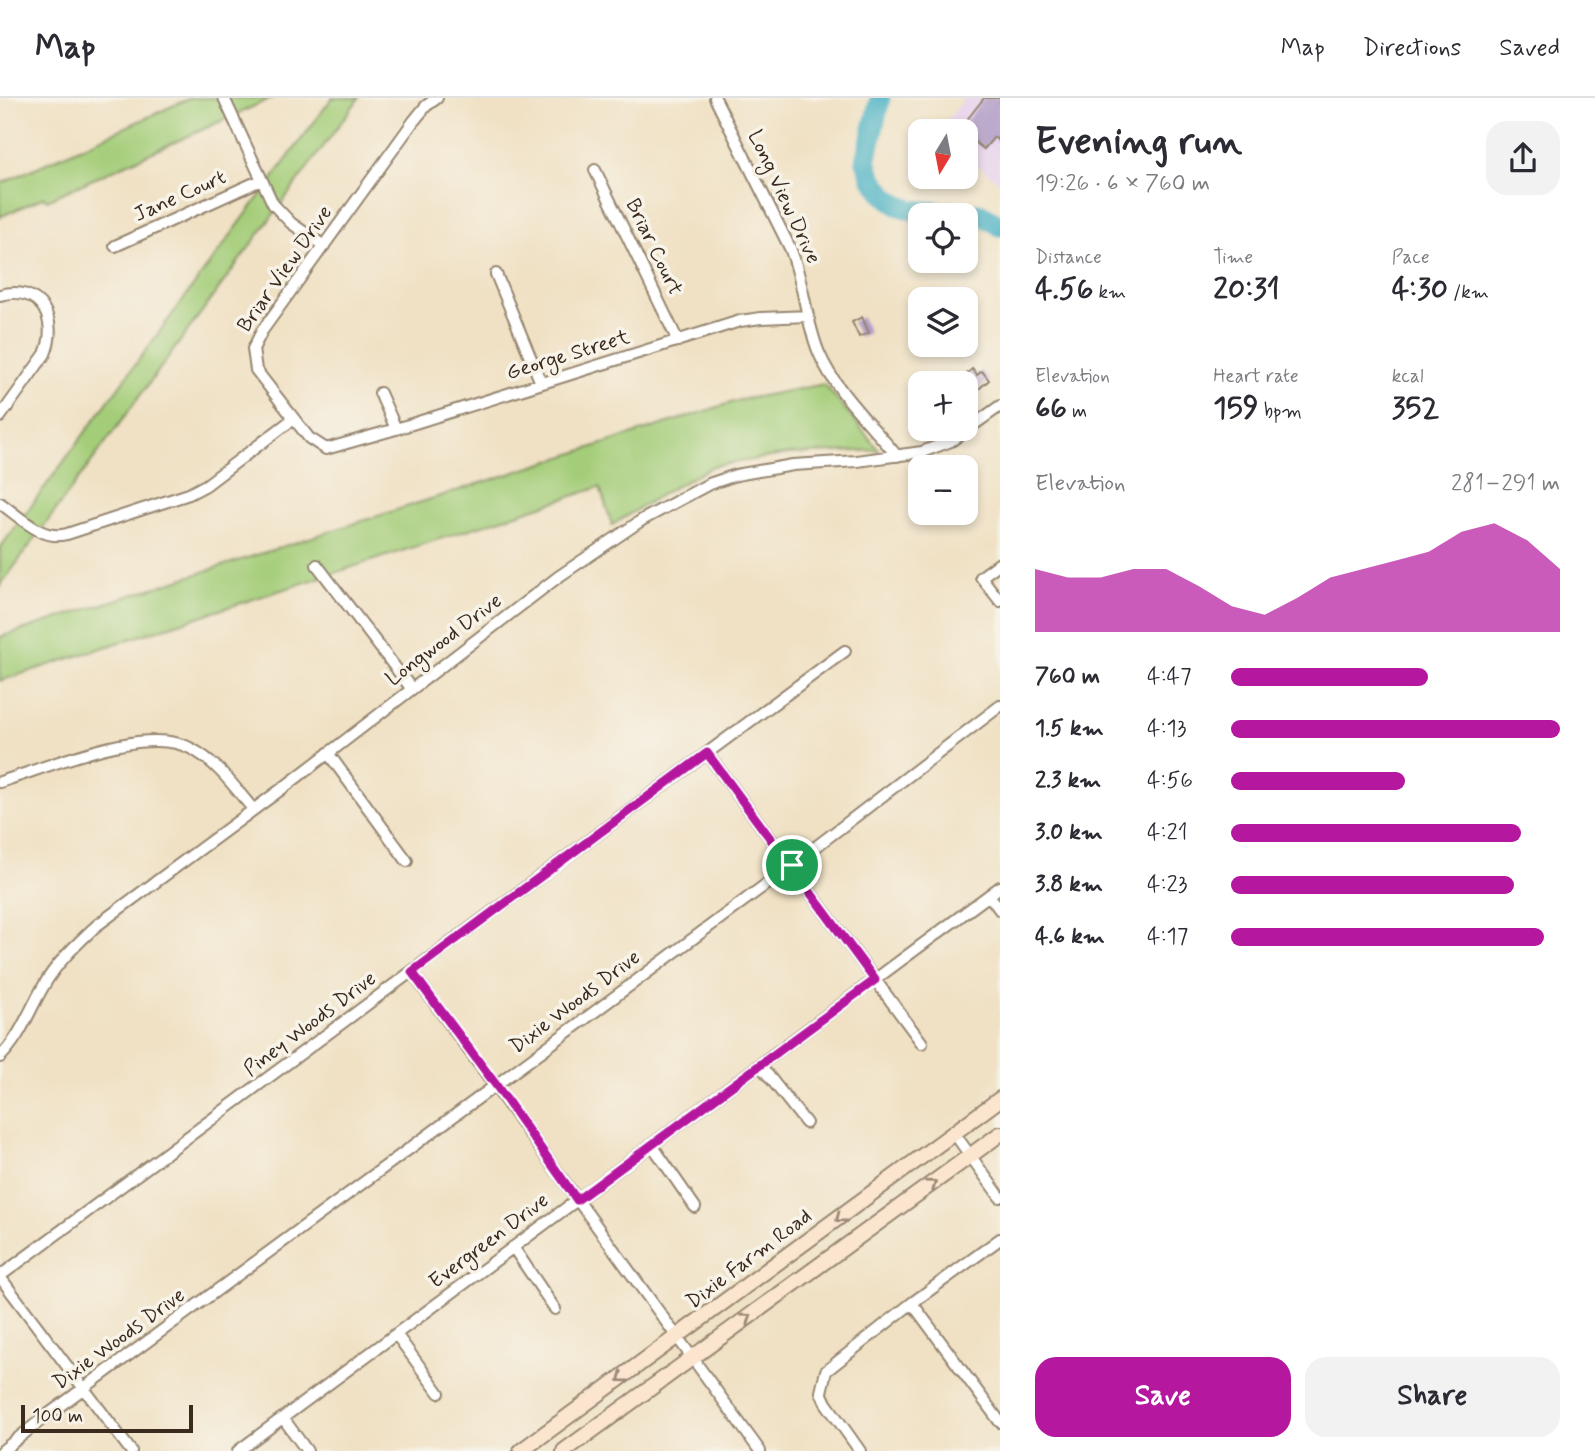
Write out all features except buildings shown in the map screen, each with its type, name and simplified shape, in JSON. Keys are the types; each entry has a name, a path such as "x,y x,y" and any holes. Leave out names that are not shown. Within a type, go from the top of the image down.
{"main road":[{"name":"Dixie Farm Road","path":"521,1451 1000,1099"},
{"path":"564,1451 1000,1134"}],"street":[{"path":"224,98 273,204 282,215 324,246"},
{"name":"Briar View Drive","path":"342,445 326,449 309,438 256,370 253,349 261,331 413,121 437,98"},
{"name":"Long View Drive","path":"715,98 798,267 808,316 820,355 830,373 897,456"},
{"name":"Briar Court","path":"595,170 678,341"},
{"name":"Jane Court","path":"115,246 261,180"},
{"path":"496,274 541,383"},
{"path":"0,295 23,294 33,298 45,310 51,327 50,342 45,354 0,417"},
{"name":"George Street","path":"342,445 740,321 808,316"},
{"path":"380,393 396,429"},
{"name":"Longwood Drive","path":"0,1057 24,1025 43,986 67,952 96,926 411,688 642,520 709,484 764,469 922,452 951,441 1000,406"},
{"path":"0,503 45,534 67,534 189,495 293,419"},
{"path":"1000,563 981,577 1000,601"},
{"path":"317,565 411,688"},
{"name":"Piney Woods Drive","path":"0,1276 845,651"},
{"name":"Dixie Woods Drive","path":"2,1451 792,865 1000,706"},
{"path":"0,782 132,742 176,742 214,763 253,809"},
{"path":"328,753 407,861"},
{"path":"707,753 922,1043"},
{"name":"Evergreen Drive","path":"238,1451 1000,887"},
{"path":"989,895 1000,910"},
{"path":"412,972 760,1451"},
{"path":"760,1065 806,1123"},
{"path":"954,1133 1000,1197"},
{"path":"652,1145 695,1207"},
{"path":"860,1451 821,1392 826,1371 912,1303 1000,1239"},
{"path":"513,1247 555,1309"},
{"path":"0,1276 131,1451"},
{"path":"912,1303 1000,1422"},
{"path":"396,1334 439,1393"},
{"path":"283,1418 307,1451"}],"shaded area":[{"path":"965,98 1000,98 1000,183 978,166 978,119 948,119"}],"green space":[{"path":"190,98 272,98 47,200 44,197 0,217 0,184"},
{"path":"332,98 359,98 0,586 0,548"},
{"path":"824,384 879,450 789,454 713,466 612,525 600,487 0,681 0,637 740,400"}],"waterway":[{"path":"880,98 866,161 872,178 884,194 897,205 912,210 981,214 1000,226"}],"route":[{"path":"707,753 792,865 875,980 577,1200 412,972 707,753"}]}
